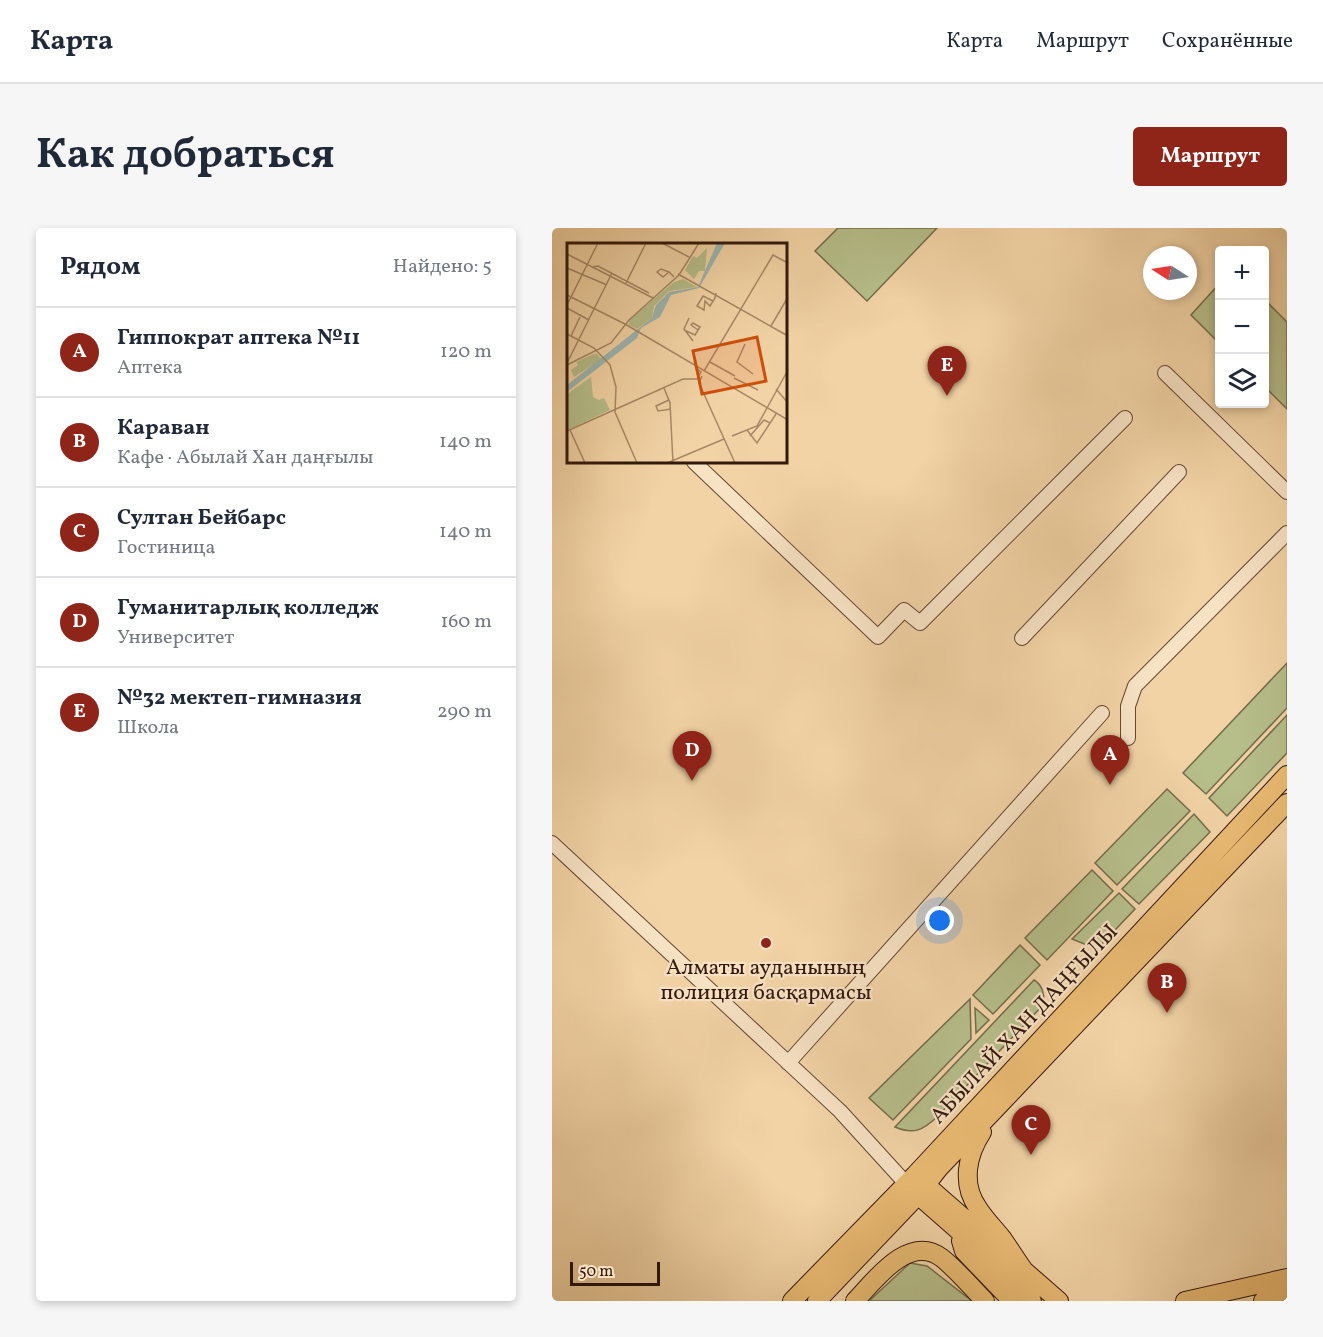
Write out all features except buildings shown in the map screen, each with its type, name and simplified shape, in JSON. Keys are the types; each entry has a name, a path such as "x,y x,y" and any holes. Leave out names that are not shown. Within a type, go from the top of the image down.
{"main road":[{"name":"АБЫЛАЙ ХАН ДАҢҒЫЛЫ","path":"817,1301 916,1185 1287,774"},
{"name":"АБЫЛАЙ ХАН ДАҢҒЫЛЫ","path":"792,1301 916,1185 1018,1085 1287,803"},
{"path":"1018,1085 976,1142 969,1159 968,1174 969,1191 977,1207 1023,1269"},
{"path":"916,1185 957,1230 1032,1301"},
{"path":"916,1185 1023,1269 1059,1301"},
{"path":"957,1230 964,1251 1012,1301"},
{"path":"855,1301 892,1264 907,1253 925,1251 940,1257 985,1301"},
{"path":"1185,1301 1287,1278"},
{"path":"1263,1301 1287,1296"}],"street":[{"path":"1165,373 1287,492"},
{"path":"696,464 878,637 904,610 920,623 1125,418"},
{"path":"1022,638 1179,472"},
{"path":"1128,738 1128,706 1135,686 1287,533"},
{"path":"788,1063 1102,713"},
{"path":"552,843 840,1111 877,1152 916,1185"}],"green space":[{"path":"838,228 937,228 867,301 815,251"},
{"path":"1215,288 1215,339 1191,315"},
{"path":"1269,304 1287,322 1287,409 1269,391"},
{"path":"1287,663 1287,708 1206,794 1183,773"},
{"path":"1287,715 1287,753 1227,816 1209,798"},
{"path":"1167,789 1190,811 1117,885 1095,863"},
{"path":"1194,814 1210,832 1139,904 1122,889"},
{"path":"1092,870 1113,891 1047,960 1025,938"},
{"path":"1119,893 1135,909 1097,949 1072,939"},
{"path":"1020,945 1040,965 993,1014 973,995"},
{"path":"1034,980 1041,987 1044,1004 937,1117 918,1130 908,1131 895,1127"},
{"path":"970,999 971,1039 893,1120 869,1098"},
{"path":"975,1008 989,1020 976,1033"},
{"path":"910,1263 927,1266 972,1301 869,1301"}],"place":[{"name":"№32 мектеп-гимназия","path":"947,396"},
{"name":"Гуманитарлық колледж","path":"692,781"},
{"name":"Гиппократ аптека №11","path":"1110,785"},
{"name":"Алматы ауданының полиция басқармасы","path":"766,943"},
{"name":"Караван","path":"1167,1013"},
{"name":"Султан Бейбарс","path":"1031,1155"}]}
